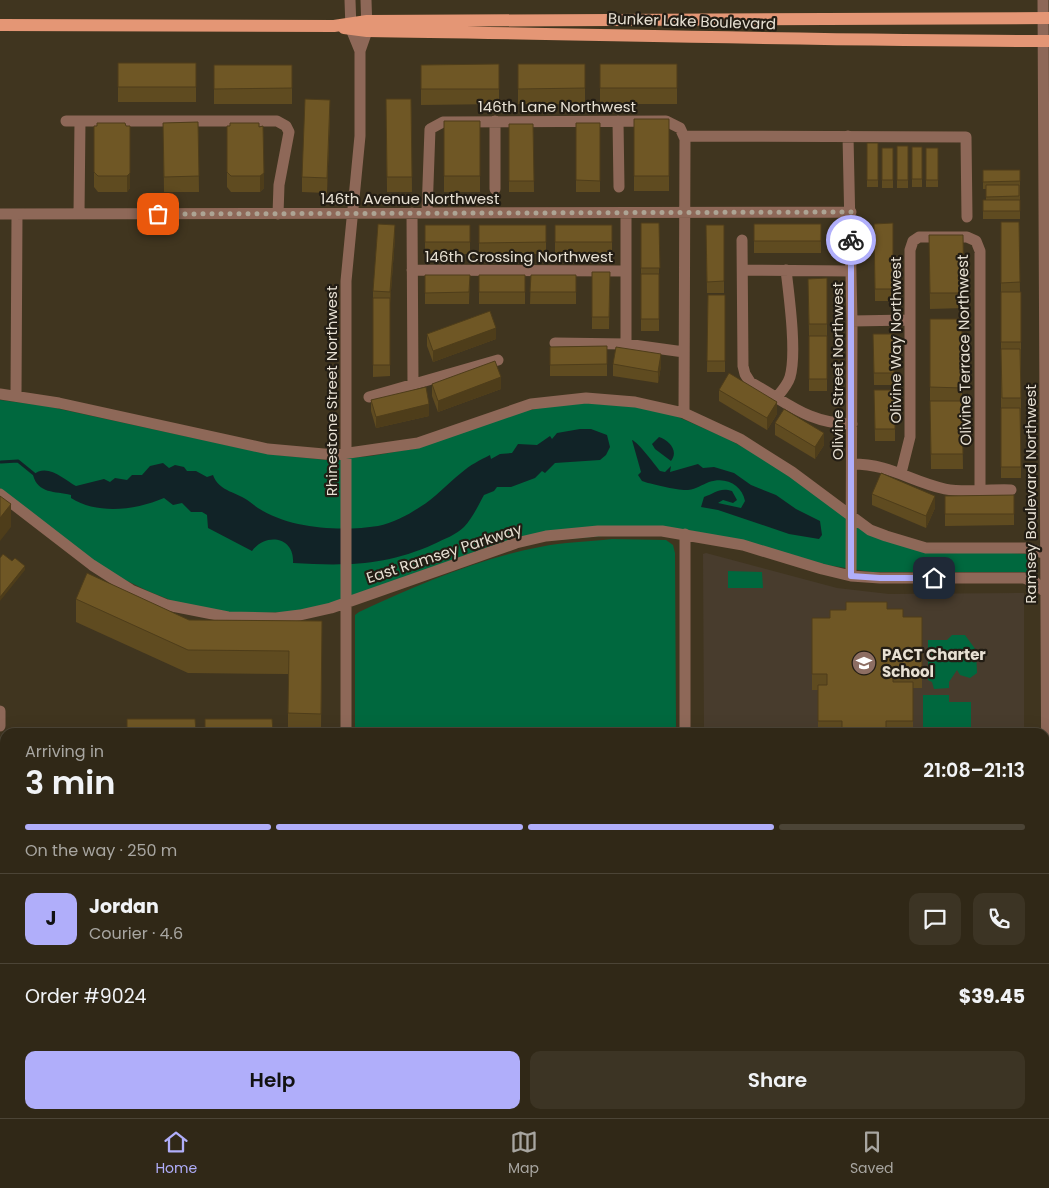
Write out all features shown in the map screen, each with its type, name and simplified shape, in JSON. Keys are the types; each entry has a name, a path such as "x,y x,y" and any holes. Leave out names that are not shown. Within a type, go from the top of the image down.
{"main road":[{"name":"Bunker Lake Boulevard","path":"0,25 367,26 1046,18"},
{"name":"Bunker Lake Boulevard","path":"367,26 783,39 1046,40"}],"street":[{"name":"Rhinestone Street Northwest","path":"350,0 351,26 360,51"},
{"name":"Rhinestone Street Northwest","path":"346,728 346,281 360,136 360,51 367,26 366,0"},
{"name":"Ramsey Boulevard Northwest","path":"1043,0 1046,18 1046,728"},
{"path":"66,121 277,121 286,126 288,132 279,185 278,214"},
{"path":"79,214 80,121"},
{"path":"494,190 495,121"},
{"name":"146th Lane Northwest","path":"428,212 429,137 430,129 434,125 443,122 495,121 666,121 682,132 966,137 967,217"},
{"path":"618,121 619,188"},
{"path":"682,132 685,214 684,413"},
{"name":"Olivine Street Northwest","path":"848,136 852,271 851,576"},
{"path":"412,212 413,385"},
{"name":"146th Avenue Northwest","path":"0,214 428,212 685,214 851,212"},
{"path":"626,213 626,344"},
{"path":"16,395 17,214"},
{"name":"Olivine Way Northwest","path":"900,473 910,437 910,250 913,241 919,237 946,237"},
{"name":"Olivine Terrace Northwest","path":"946,237 976,241 980,252 980,489"},
{"path":"742,240 743,366 745,374 750,382 807,416 821,422 852,424"},
{"name":"146th Crossing Northwest","path":"412,270 626,271"},
{"path":"743,270 852,271"},
{"path":"777,397 786,384 791,368 791,313 786,270"},
{"path":"852,321 909,320"},
{"path":"555,343 626,344 684,352"},
{"path":"369,397 498,360"},
{"path":"0,394 16,395 268,449 347,454 418,443 532,404 558,399 612,398 658,406 684,413 765,453 870,530 926,548 1028,548 1047,553"},
{"path":"852,464 870,464 948,490 1010,490"},
{"name":"East Ramsey Parkway","path":"0,494 112,579 167,605 207,614 253,618 300,615 331,608 486,552 546,536 632,530 685,534 743,545 822,570 851,576 880,578 1024,578 1034,582 1045,592"},
{"path":"684,728 685,534"},
{"path":"0,710 0,726"}],"shaded area":[{"path":"591,429 607,435 610,447 606,455 600,460 555,463 545,473 542,471 535,478 511,487 497,487 494,491 484,495 467,524 454,535 399,557 365,563 293,563 292,554 285,543 278,540 265,541 252,551 208,528 207,515 202,512 191,512 182,503 173,505 164,498 129,508 105,509 93,507 71,498 71,495 43,489 35,481 33,475 38,471 50,471 76,486 104,479 110,482 115,478 127,480 132,475 142,475 150,466 163,463 169,468 175,465 184,467 187,471 196,471 207,477 213,475 216,481 224,488 278,518 311,526 346,529 363,528 384,525 410,513 431,499 468,468 490,455 491,459 500,454 512,453 518,444 537,445 550,436 552,439 557,433"},
{"path":"659,437 672,446 674,453 671,461 655,449 652,444"},
{"path":"632,440 660,471 665,472 671,466 670,472 698,464 703,468 714,467 734,473 751,485 776,495 796,509 820,521 822,535 819,539 789,534 718,510 701,507 704,497 724,490 732,491 737,500 733,503 723,500 718,503 741,508 745,501 743,495 737,486 727,481 715,480 694,489 684,490 642,481 638,475 641,472"},
{"name":"PACT Charter School","path":"706,553 837,588 889,594 1024,593 1024,728 704,728 703,554"}],"green space":[{"path":"0,400 46,406 267,454 327,460 371,456 412,449 522,412 544,407 586,403 636,407 676,416 726,438 767,460 895,544 1026,554 1035,562 1036,571 1033,575 1024,572 871,572 827,565 748,542 681,529 491,546 329,604 291,612 237,614 183,605 119,577 94,561 0,488"},
{"path":"612,539 666,540 673,545 675,553 676,728 355,728 355,615 425,583 493,558 549,545"},
{"path":"728,571 762,572 763,588 728,588"},
{"path":"952,635 965,635 976,650 977,673 970,678 960,675 957,670 949,682 949,688 934,689 932,682 928,680 928,640 947,640"},
{"path":"923,695 949,695 949,702 971,702 971,728 923,728"}],"building":[{"path":"118,63 196,63 196,87 118,87"},
{"path":"499,64 499,89 421,89 421,65"},
{"path":"518,64 585,64 585,88 518,89"},
{"path":"600,64 677,64 677,88 600,88"},
{"path":"214,65 292,65 292,88 214,89"},
{"path":"305,99 330,100 327,178 302,177"},
{"path":"386,99 411,99 412,177 387,177"},
{"path":"634,119 669,119 669,176 634,176"},
{"path":"444,121 480,121 480,176 444,176"},
{"path":"198,122 199,176 164,177 163,123"},
{"path":"97,123 125,123 126,126 130,126 130,173 127,176 98,176 94,172 94,126 97,126"},
{"path":"230,123 259,123 259,127 263,126 264,173 260,176 231,176 227,172 227,126 230,126"},
{"path":"576,123 600,123 600,181 576,180"},
{"path":"509,124 533,124 534,181 509,181"},
{"path":"867,143 878,143 878,180 867,180"},
{"path":"897,146 908,146 908,180 897,180"},
{"path":"912,147 922,147 922,179 912,179"},
{"path":"882,148 893,148 893,180 882,180"},
{"path":"926,148 938,148 938,180 926,180"},
{"path":"983,170 1020,170 1020,181 983,182"},
{"path":"986,185 1019,185 1019,196 986,197"},
{"path":"983,200 1020,200 1020,211 983,211"},
{"path":"1001,222 1019,222 1020,282 1001,283"},
{"path":"641,223 659,223 660,268 641,268"},
{"path":"893,223 893,289 875,289 874,224"},
{"path":"378,224 395,225 390,292 373,291"},
{"path":"754,224 821,224 821,241 754,241"},
{"path":"425,225 470,225 470,242 425,242"},
{"path":"479,225 546,225 546,242 479,243"},
{"path":"555,225 612,225 612,242 555,242"},
{"path":"706,225 724,225 724,281 707,282"},
{"path":"929,235 963,235 964,293 930,293"},
{"path":"592,272 610,272 609,317 592,317"},
{"path":"641,274 659,274 659,319 641,319"},
{"path":"425,275 470,275 469,292 425,293"},
{"path":"479,275 525,275 525,292 479,292"},
{"path":"531,275 576,275 576,292 530,292"},
{"path":"827,278 827,324 809,324 808,279"},
{"path":"1001,292 1021,292 1021,342 1001,342"},
{"path":"708,295 725,295 725,361 707,361"},
{"path":"373,298 390,298 390,365 373,365"},
{"path":"490,311 496,328 433,351 427,334"},
{"path":"930,319 962,319 962,388 930,387"},
{"path":"873,334 894,334 894,373 874,373"},
{"path":"809,336 827,336 827,379 809,379"},
{"path":"607,346 607,364 550,365 550,347"},
{"path":"616,347 661,354 658,372 613,364"},
{"path":"1001,349 1020,349 1021,398 1002,398"},
{"path":"495,361 501,377 438,401 432,384"},
{"path":"729,373 777,402 767,418 719,390"},
{"path":"426,387 429,404 376,417 371,400"},
{"path":"874,390 895,390 895,429 875,429"},
{"path":"930,401 962,401 963,454 931,454"},
{"path":"1001,408 1020,408 1021,467 1001,467"},
{"path":"784,409 824,433 815,447 775,423"},
{"path":"881,473 935,496 926,516 872,494"},
{"path":"1014,495 1014,514 945,514 945,496"},
{"path":"0,496 11,504 0,518"},
{"path":"3,554 12,561 15,558 25,566 0,597 0,558"},
{"path":"87,573 189,620 322,621 321,714 288,713 289,651 188,650 76,599"},
{"path":"846,602 887,602 887,609 903,609 903,617 922,617 922,672 893,672 893,682 913,682 913,721 886,721 886,728 842,728 842,721 818,721 818,685 827,685 827,674 812,674 812,618 830,618 830,610 846,610"},
{"path":"127,719 195,719 196,728 127,728"},
{"path":"205,719 272,719 273,728 205,728"}],"waterway":[{"path":"1,462 18,461 34,474"}],"way so far":[{"path":"158,214 428,212 685,214 851,212 851,240"}],"place":[{"name":"PACT Charter School","path":"864,663"}],"route":[{"path":"851,240 851,576 934,578"}]}
